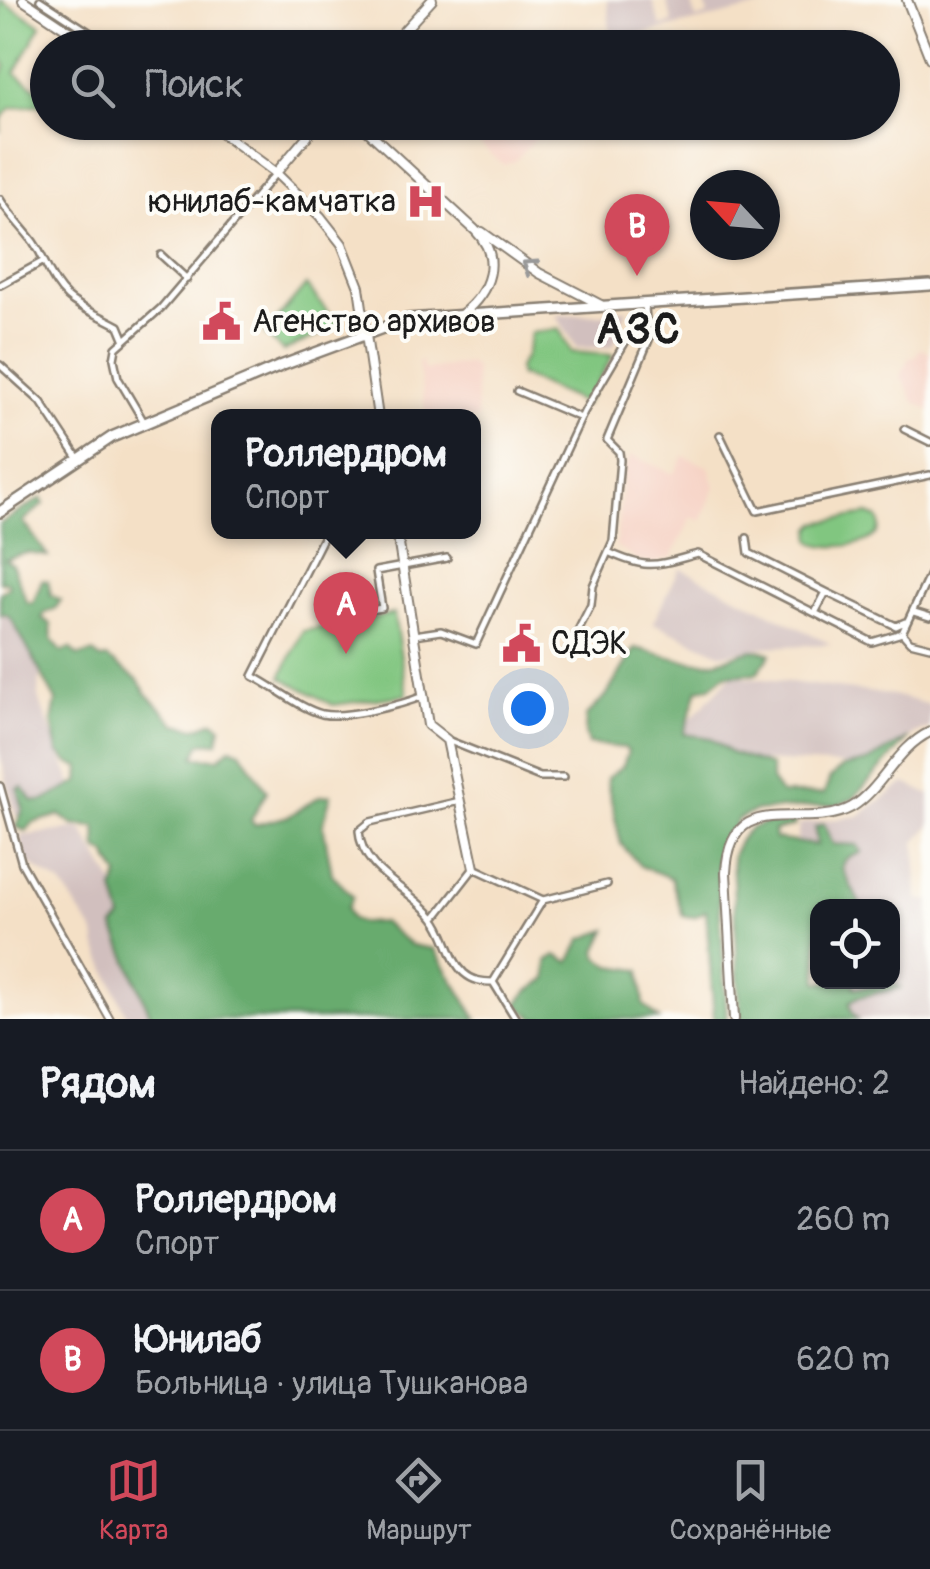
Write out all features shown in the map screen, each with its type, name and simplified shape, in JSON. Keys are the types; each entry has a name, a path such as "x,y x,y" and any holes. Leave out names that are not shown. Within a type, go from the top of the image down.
{"main road":[{"path":"24,0 75,30"},
{"path":"404,30 432,0"},
{"path":"907,0 930,58"},
{"path":"231,140 276,173 320,216 347,252 359,287 377,409"},
{"path":"276,173 303,140"},
{"path":"378,140 484,238 492,259 480,301 462,314"},
{"path":"462,218 532,269 602,305"},
{"path":"0,512 112,436 365,333 420,316 930,285"},
{"path":"399,539 428,725 447,740 474,868"},
{"path":"734,1019 726,873 728,852 736,835 751,821 764,817 848,808 910,746 930,732"}],"street":[{"path":"40,0 80,30"},
{"path":"144,422 116,372 115,351 187,279 276,173"},
{"path":"0,199 4,210 34,239 56,285 68,300 120,327 123,339"},
{"path":"161,255 187,279"},
{"path":"0,285 44,262"},
{"path":"566,654 592,605 592,586 612,541 620,460 619,452 607,440 649,340 644,303"},
{"path":"414,635 441,630 476,644 581,418 636,324 646,320"},
{"path":"0,365 41,402 78,458"},
{"path":"517,391 581,418"},
{"path":"904,429 930,442"},
{"path":"720,435 757,511 930,475"},
{"path":"747,538 749,553 826,592 896,626 909,619"},
{"path":"322,539 253,676 326,714 400,704 423,696"},
{"path":"608,552 650,566 698,554 872,642 902,634"},
{"path":"338,615 382,608 376,571 447,558"},
{"path":"902,634 930,574"},
{"path":"815,613 826,592"},
{"path":"914,612 930,617"},
{"path":"902,634 910,642 930,648"},
{"path":"447,740 540,777 564,777"},
{"path":"0,786 22,864 110,1019"},
{"path":"460,801 370,822 360,831 360,845 372,864 434,918 462,972 477,981 493,982"},
{"path":"434,918 474,868 544,900 606,884"},
{"path":"493,982 544,900"},
{"path":"493,982 516,1019"}],"shaded area":[{"path":"607,0 652,0 660,26 673,23 666,0 691,0 696,19 708,15 704,0 792,0 660,30 610,30"},
{"path":"474,140 534,140 514,162 503,165"},
{"path":"627,309 613,347 577,348 556,315 606,314 607,310"},
{"path":"920,348 930,353 930,410 913,401 904,381 899,379 909,358 916,356"},
{"path":"422,361 424,370 469,363 475,369 477,409 425,409 418,362"},
{"path":"631,455 674,474 684,456 709,467 715,487 701,521 692,517 671,558 653,563 637,561 616,546 624,471"},
{"path":"680,568 831,644 765,647 722,654 653,623"},
{"path":"0,586 40,672 38,697 75,792 16,817 0,755"},
{"path":"732,675 893,695 930,705 930,728 914,734 871,766 737,760 681,741 683,727"},
{"path":"905,783 930,795 930,825 916,842 918,899 930,901 930,1019 842,1019 840,989 900,989 900,899 832,899 795,858 799,824 859,816"},
{"path":"81,828 123,899 175,1019 128,1019 96,945 95,934 62,885 24,860 21,836"}],"green space":[{"path":"0,0 41,25 38,30 30,30 30,45 15,73 30,84 30,106 11,108 2,118 0,132 0,78 6,66 0,56"},
{"path":"306,285 339,326 283,351 265,334"},
{"path":"559,329 571,352 613,355 585,404 519,375 531,333"},
{"path":"42,498 44,504 23,521 48,556 27,553 5,559 12,564 27,602 33,603 42,580 48,581 51,595 61,600 42,618 51,624 52,639 62,652 71,648 78,656 93,653 107,658 138,680 176,724 196,728 214,721 221,726 218,742 201,743 194,757 219,758 231,747 241,751 267,791 251,820 254,825 289,816 320,796 331,795 323,824 332,874 353,897 347,908 351,918 361,923 382,922 411,945 434,949 477,1019 152,1019 114,927 122,919 114,890 119,876 106,854 97,849 96,827 73,825 60,815 33,823 26,831 16,827 23,809 18,789 23,787 33,801 43,801 79,782 80,767 70,764 58,752 52,722 56,701 12,620 6,614 0,615 0,593 9,586 0,582 0,524"},
{"path":"868,514 878,518 880,528 866,541 828,546 811,540 812,528 817,523"},
{"path":"394,614 407,695 333,705 281,677 303,631"},
{"path":"635,648 699,662 755,650 771,654 757,673 725,675 710,687 698,689 684,734 710,738 731,753 771,766 771,780 781,794 824,794 830,778 843,767 867,762 909,738 853,799 838,805 755,811 738,819 717,857 727,1019 714,1019 706,911 694,917 683,916 671,878 640,866 621,844 607,778 623,766 628,752 625,748 588,744 585,733 586,716 606,696"},
{"path":"795,821 794,826 774,831 775,839 817,845 815,827 824,824 833,844 857,845 862,852 846,859 842,868 858,899 810,899 810,989 896,989 850,1002 858,1019 740,1019 732,856 740,839 761,825"},
{"path":"607,930 598,957 611,966 640,970 644,1005 659,1019 536,1019 517,1005 527,992 547,979 547,961 556,955 570,962 582,939"}],"place":[{"name":"юнилаб-камчатка","path":"426,202"},
{"name":"Юнилаб","path":"637,276"},
{"name":"Агенство архивов","path":"222,322"},
{"name":"СДЭК","path":"521,644"},
{"name":"Роллердром","path":"346,654"}],"district":[{"name":"АЗС","path":"639,330"}]}
